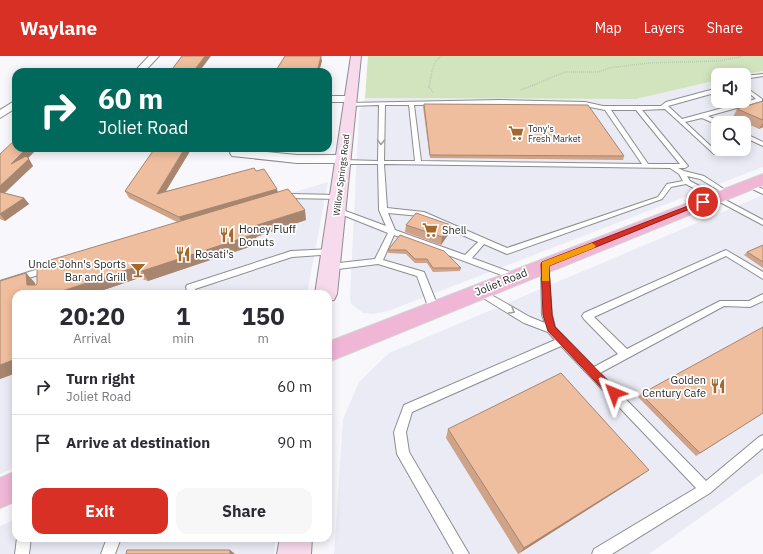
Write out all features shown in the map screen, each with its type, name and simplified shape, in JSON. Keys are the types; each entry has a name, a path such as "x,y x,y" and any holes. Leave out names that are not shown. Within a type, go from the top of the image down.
{"main road":[{"name":"Willow Springs Road","path":"327,290 356,56"},
{"name":"Joliet Road","path":"332,350 545,264 755,182"},
{"path":"0,493 12,488"},
{"path":"294,554 296,542"}],"street":[{"path":"143,68 154,56"},
{"path":"332,99 351,101"},
{"path":"0,115 12,105"},
{"path":"237,153 297,159 343,160"}],"lane":[{"path":"763,75 744,78 763,81"},
{"path":"351,101 382,103 585,104 607,108 662,108 668,103 711,92"},
{"path":"751,93 760,100 751,103"},
{"path":"378,261 392,232 383,210 381,162 382,103"},
{"path":"411,103 418,163"},
{"path":"665,106 711,149"},
{"path":"607,108 646,166"},
{"path":"343,160 418,163 686,166 638,108"},
{"path":"681,121 732,108"},
{"path":"703,116 711,120"},
{"path":"752,139 763,144"},
{"path":"670,166 682,173 702,177 722,195 763,224"},
{"path":"682,173 687,182"},
{"path":"383,210 421,214 507,251 660,198 669,185 687,182 722,195"},
{"path":"755,182 763,192"},
{"path":"275,200 290,196 338,204 392,232 515,277"},
{"path":"466,259 483,241"},
{"path":"626,355 587,316 726,253 763,276"},
{"path":"191,290 190,287 291,254 331,259 378,261 421,274 434,309"},
{"path":"545,264 547,315 551,329"},
{"path":"0,284 55,267"},
{"path":"40,271 41,282"},
{"path":"478,291 527,320 551,329 706,488"},
{"path":"593,372 724,303 750,304 763,297"},
{"path":"462,554 403,454 400,432 408,410 562,340"},
{"path":"599,554 706,488 763,441"},
{"path":"22,554 24,542"},
{"path":"108,554 112,542"}],"path":[{"path":"435,93 429,87 432,78 431,71 435,60 441,56"},
{"path":"518,92 565,72 599,72 609,68 627,67 648,63 719,61 743,56"}],"shaded area":[{"path":"763,71 763,167 388,311 373,314 363,313 351,304 350,296 359,111 365,98 636,99 711,82 711,108 751,108 751,73"},
{"path":"328,182 308,290 12,290 12,469 0,474 0,279"},
{"path":"763,195 763,473 649,554 334,554 343,419 359,382 389,353"},
{"path":"12,521 12,542 276,542 274,554 0,554 0,526"}],"green space":[{"path":"368,56 763,56 763,71 751,73 751,68 711,68 711,82 636,99 365,98"}],"building":[{"path":"182,56 205,56 196,68 173,68"},
{"path":"285,56 321,56 318,68 278,68"},
{"path":"763,101 763,120 737,109 751,108 751,105"},
{"name":"Tony's Fresh Market","path":"424,104 588,105 624,156 430,155"},
{"path":"12,143 12,152 23,152 11,164 26,156 29,159 0,186 0,154"},
{"path":"152,152 183,152 157,194 254,168 256,171 264,169 277,189 179,217 125,191"},
{"path":"288,189 305,210 251,227 255,234 142,271 133,268 65,290 12,290 12,360 0,365 0,281 26,273 27,285 36,285 37,264"},
{"path":"0,192 24,198 0,214"},
{"path":"416,213 451,225 442,237 406,225"},
{"name":"Shell","path":"400,235 444,251 461,268 433,268 427,259 415,259 406,250 388,250"},
{"path":"763,245 763,262 747,252"},
{"path":"763,327 763,413 700,453 641,394"},
{"path":"561,373 649,470 524,548 448,429"},
{"path":"127,550 230,550 230,554 126,554"}],"slow traffic":[{"path":"545,279 545,264 592,246"}],"place":[{"name":"Tony's Fresh Market","path":"516,133"},
{"name":"Shell","path":"430,230"},
{"name":"Honey Fluff Donuts","path":"227,235"},
{"name":"Rosati's","path":"183,254"},
{"name":"Uncle John's Sports Bar and Grill","path":"138,270"},
{"name":"Golden Century Cafe","path":"718,386"}],"route":[{"path":"614,393 551,329 547,315 545,264 703,202"}]}
